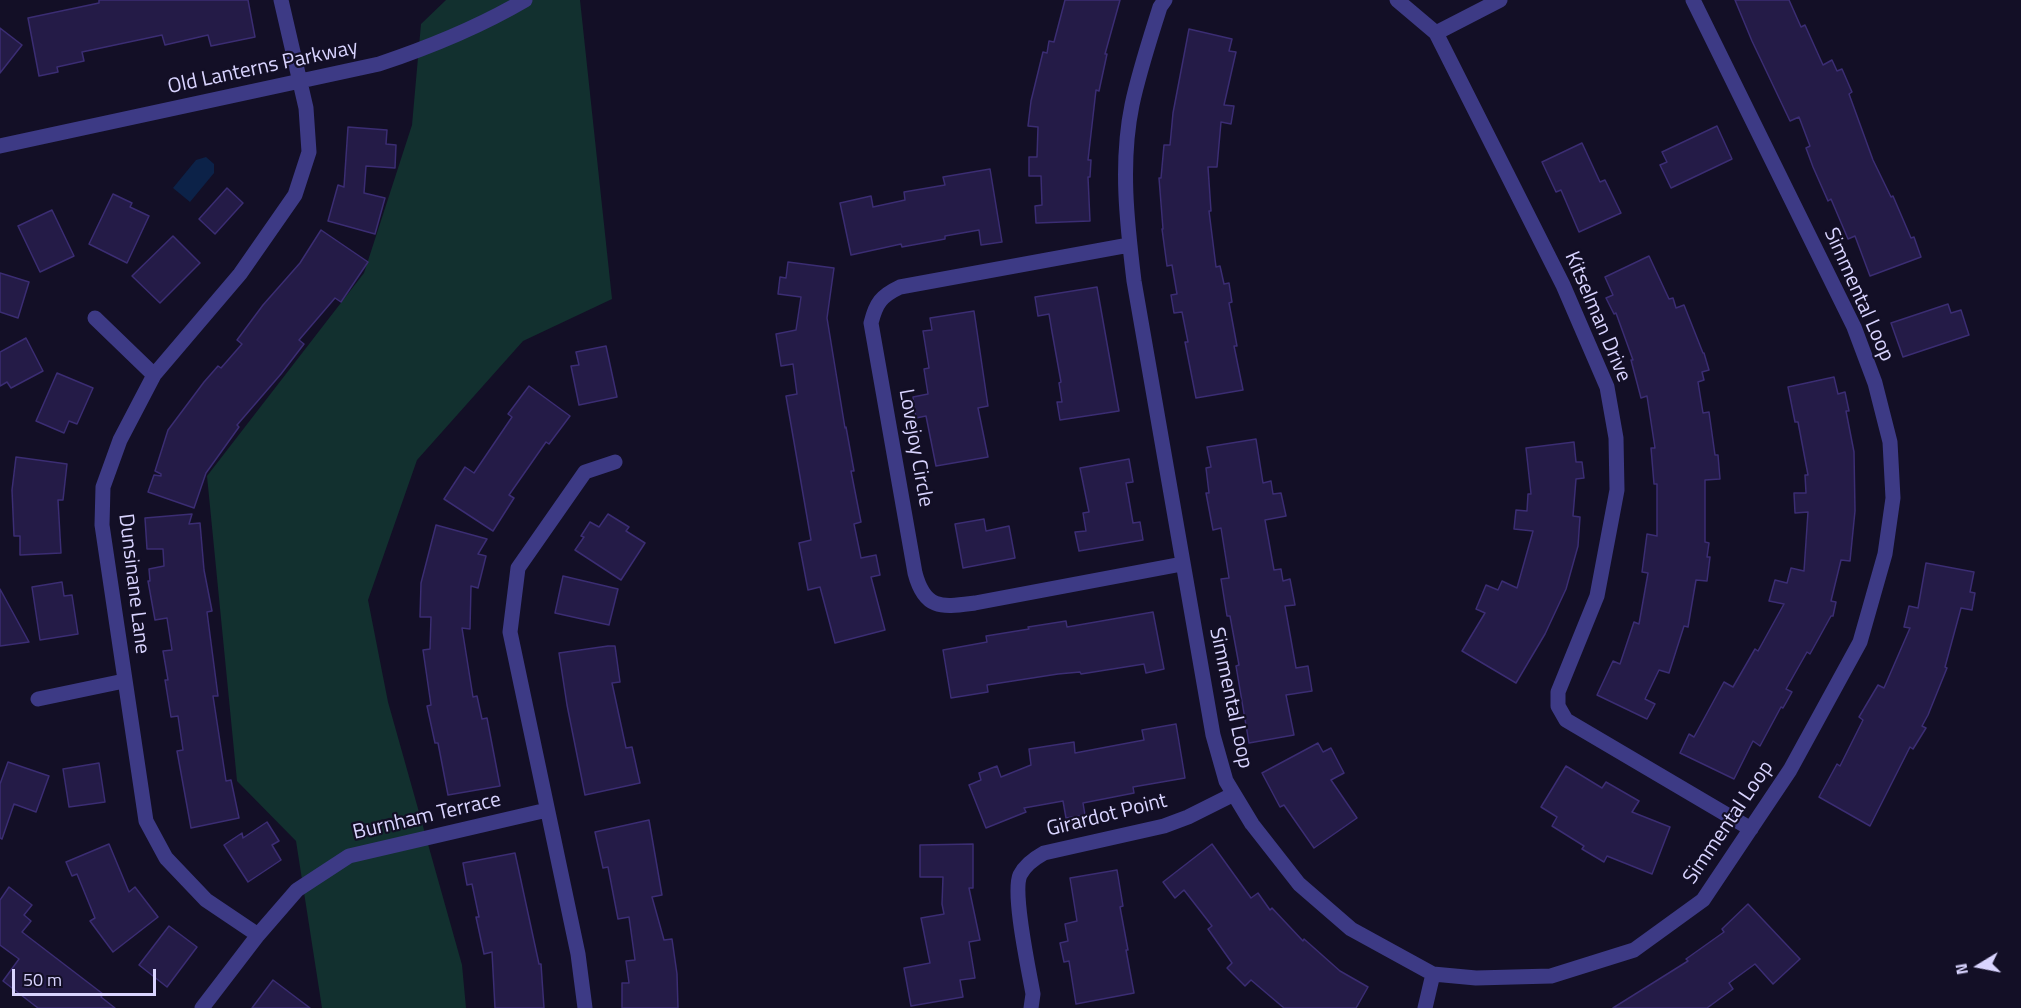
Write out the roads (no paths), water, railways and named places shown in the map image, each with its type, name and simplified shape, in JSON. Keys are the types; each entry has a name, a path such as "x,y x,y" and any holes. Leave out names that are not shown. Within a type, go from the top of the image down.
{"street":[{"name":"Dunsinane Lane","path":"258,935 206,900 166,858 146,821 102,525 103,487 120,440 154,375 240,274 295,195 309,152 306,108 281,0"},
{"name":"Old Lanterns Parkway","path":"0,146 379,64 434,46 525,0"},
{"name":"Simmental Loop","path":"1165,0 1160,7 1131,107 1126,162 1126,218 1182,564 1213,735 1226,782 1252,824 1299,884 1351,929 1433,974 1476,978 1551,976 1634,950 1703,900 1790,770 1860,642 1885,554 1893,498 1890,442 1875,383 1854,327 1693,0"},
{"name":"Kitselman Drive","path":"1397,0 1437,33 1563,285 1607,387 1617,438 1617,490 1598,596 1558,692 1558,706 1566,720 1751,829"},
{"path":"1437,33 1500,0"},
{"name":"Lovejoy Circle","path":"1130,245 900,287 886,294 875,307 871,323 915,573 919,588 929,601 946,607 975,603 1182,564"},
{"path":"95,318 154,375"},
{"path":"585,1008 578,954 510,632 518,568 585,472 615,462"},
{"path":"38,699 124,681"},
{"name":"Girardot Point","path":"1031,1008 1033,994 1017,892 1020,875 1032,860 1044,853 1164,826 1188,818 1234,794"},
{"name":"Burnham Terrace","path":"202,1008 258,935 297,890 350,855 547,810"},
{"path":"1425,1008 1433,974"}],"water":[{"path":"206,157 214,164 214,173 190,202 173,188 196,160"}]}
